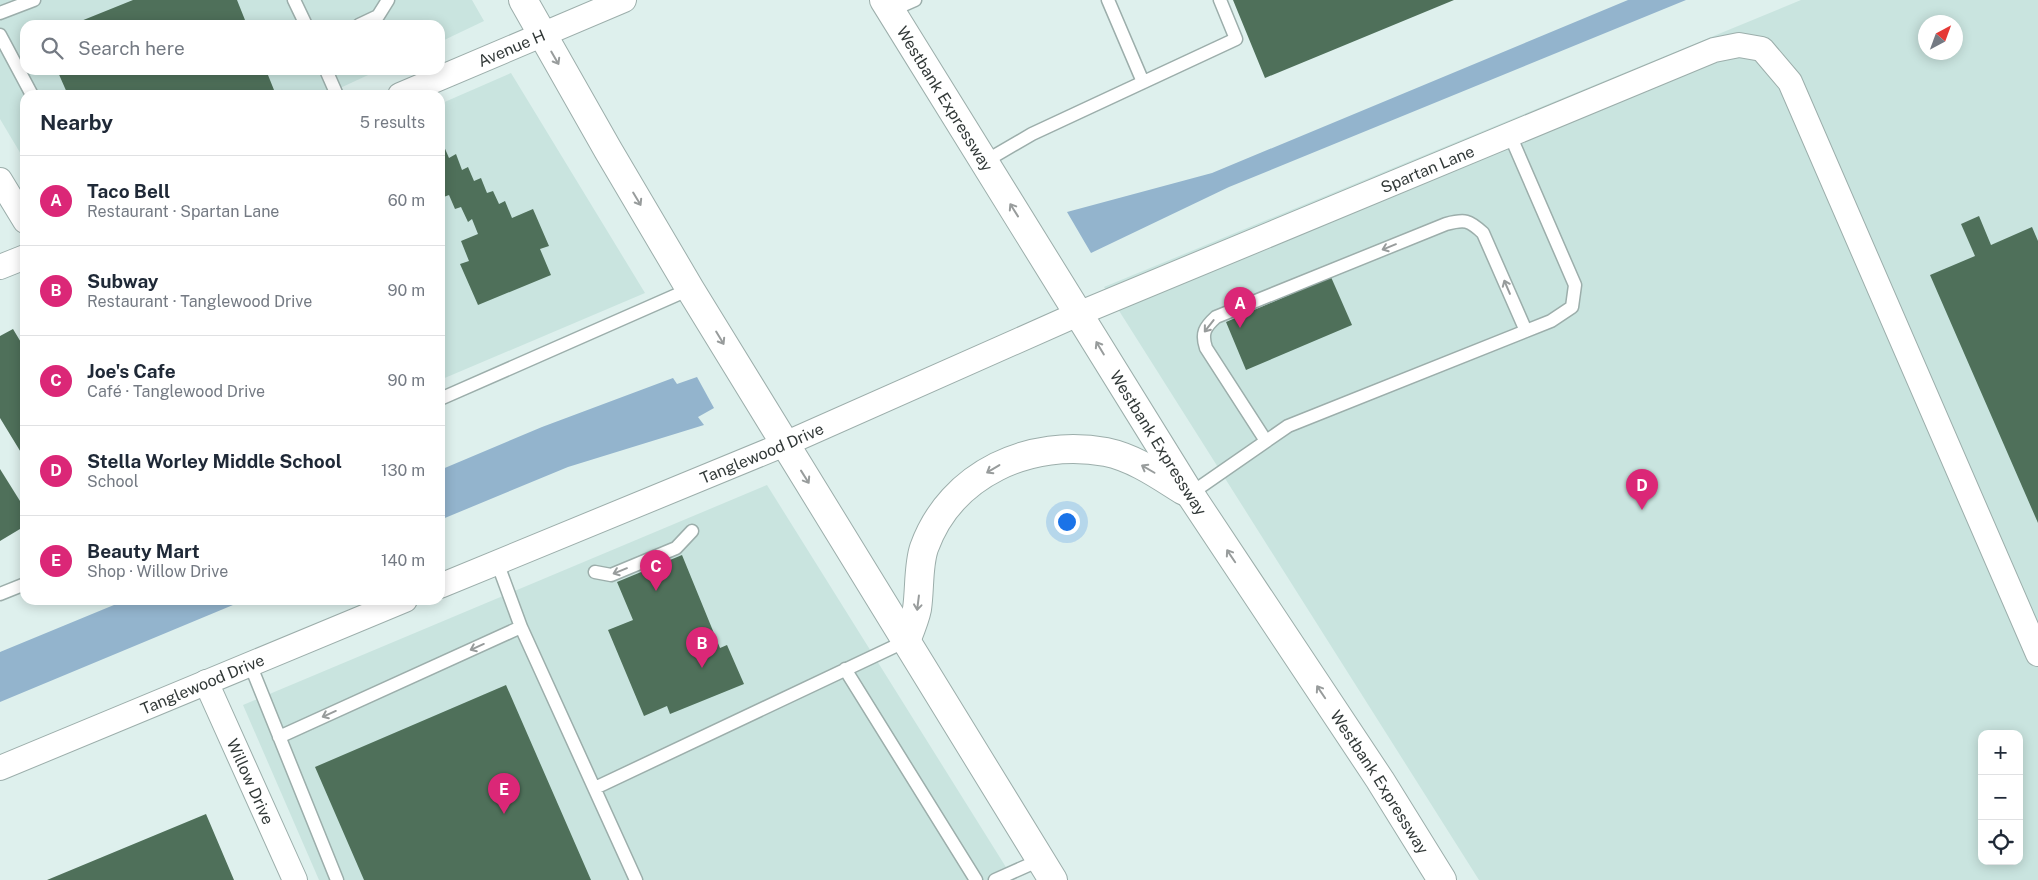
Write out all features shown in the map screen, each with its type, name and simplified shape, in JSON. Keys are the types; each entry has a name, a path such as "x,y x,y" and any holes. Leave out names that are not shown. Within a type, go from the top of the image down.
{"highway":[{"path":"524,0 690,289 1046,870"},
{"name":"Westbank Expressway","path":"887,6 1190,494 1380,780 1442,880"},
{"path":"906,641 917,610 924,549 939,519 955,498 970,484 1004,462 1036,452 1067,448 1108,452 1143,465 1190,494"}],"street":[{"name":"Avenue H","path":"412,90 624,0"},
{"name":"Spartan Lane","path":"1078,314 1714,50 1739,45 1762,49 1790,82 2038,654"},
{"path":"0,180 20,213"},
{"path":"0,267 20,259"},
{"name":"Tanglewood Drive","path":"445,584 785,444 1078,314"},
{"name":"Tanglewood Drive","path":"0,768 393,605"},
{"name":"Willow Drive","path":"206,682 294,880"}],"lane":[{"path":"0,13 34,0"},
{"path":"294,0 304,20"},
{"path":"369,20 378,16 388,0"},
{"path":"887,6 915,0"},
{"path":"1108,0 1143,82"},
{"path":"984,162 1032,134 1236,39 1220,0"},
{"path":"0,35 20,72"},
{"path":"21,75 29,90"},
{"path":"328,75 335,90"},
{"path":"1190,494 1266,441 1296,423 1551,321 1572,307 1575,285 1510,135"},
{"path":"1266,441 1206,348 1202,336 1206,326 1216,317 1446,224 1461,220 1472,223 1483,233 1526,331"},
{"path":"445,398 690,289"},
{"path":"595,572 610,575 676,548 692,531"},
{"path":"497,562 521,627 636,880"},
{"path":"0,594 20,586"},
{"path":"279,737 521,627"},
{"path":"595,788 906,641"},
{"path":"250,664 336,880"},
{"path":"845,670 976,880"},
{"path":"995,880 1046,870"}],"shaded area":[{"path":"0,0 472,0 484,21 445,40 445,20 20,20 20,75 368,75 336,90 20,90 20,153 0,119"},
{"path":"1801,0 2038,0 2038,880 1479,880 1104,287"},
{"path":"511,73 645,293 445,378 445,102"},
{"path":"767,485 1014,880 319,880 243,705"}],"water":[{"path":"1628,0 1686,0 1229,187 1091,253 1067,212 1212,173"},
{"path":"697,377 714,408 698,417 704,425 568,467 445,518 445,468 542,427 673,378 677,384"},
{"path":"114,605 233,605 0,702 0,652"}],"building":[{"path":"133,0 237,0 245,20 83,20"},
{"path":"1233,0 1454,0 1265,78"},
{"path":"59,75 268,75 274,90 66,90"},
{"path":"445,149 449,158 456,154 462,170 468,167 474,181 481,178 487,193 493,191 499,204 505,201 512,218 533,209 549,246 540,249 551,275 478,305 460,264 469,261 461,241 478,234 472,219 468,222 461,207 455,209 449,195 445,196"},
{"path":"1979,216 1991,245 2032,227 2038,241 2038,523 1930,275 1975,256 1961,224"},
{"path":"1331,277 1352,325 1246,370 1226,322"},
{"path":"13,329 20,341 20,451 0,418 0,336"},
{"path":"0,469 20,501 20,529 0,541"},
{"path":"682,555 720,648 727,645 744,684 670,714 667,706 644,716 608,630 633,620 617,582"},
{"path":"506,685 591,880 364,880 315,767"},
{"path":"206,814 234,880 47,880"}],"place":[{"name":"Taco Bell","path":"1240,328"},
{"name":"Stella Worley Middle School","path":"1642,510"},
{"name":"Joe's Cafe","path":"656,591"},
{"name":"Subway","path":"702,668"},
{"name":"Beauty Mart","path":"504,814"}]}
